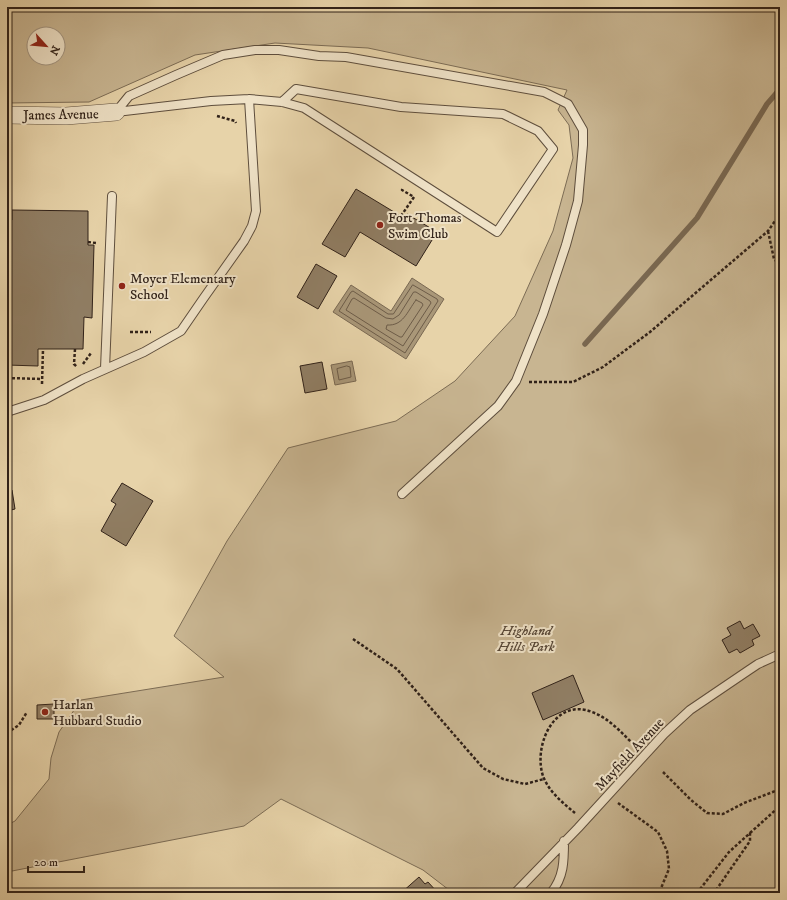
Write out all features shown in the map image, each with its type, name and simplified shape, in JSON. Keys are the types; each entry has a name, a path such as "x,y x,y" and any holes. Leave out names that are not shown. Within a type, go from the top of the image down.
{"street":[{"name":"James Avenue","path":"7,115 66,116 116,112"}],"lane":[{"path":"116,112 129,96 176,74 224,55 255,50 279,50 319,56 346,57 544,92 568,104 583,130 578,201 566,245 543,314 516,381 498,406 402,494"},
{"path":"116,112 211,101 249,99 282,102 304,108 497,232 553,149 538,131 503,114 401,107 296,89 282,102"},
{"path":"7,412 44,400 83,379 144,352 181,331 244,241 252,226 256,211 256,183 249,99"},
{"path":"105,369 112,196"},
{"name":"Mayfield Avenue","path":"515,893 584,821 659,739 690,710 758,664 780,654"},
{"path":"551,893 562,876 564,842"}],"path":[{"path":"212,116 219,116 235,121 238,126"},
{"path":"401,216 414,197 402,190 404,186"},
{"path":"7,213 12,213"},
{"path":"516,381 573,382 603,367 650,332 768,231 780,214"},
{"path":"768,231 774,259 780,264"},
{"path":"88,242 96,243 96,251"},
{"path":"130,332 151,332 158,328"},
{"path":"73,371 79,368 91,354 93,348"},
{"path":"42,384 43,349"},
{"path":"75,349 74,364 79,368"},
{"path":"7,378 42,379"},
{"path":"35,387 48,382"},
{"path":"353,639 397,668 483,768 503,779 525,784 544,778"},
{"path":"584,821 549,789 544,778 540,762 543,743 548,728 555,719 573,710 592,712 604,718 637,748"},
{"path":"7,733 19,725 27,712"},
{"path":"663,772 691,800 707,813 723,814 744,803 778,790 780,792"},
{"path":"608,795 658,832 667,851 669,868 658,893"},
{"path":"697,893 729,852 780,806"},
{"path":"714,893 750,841 750,833"}],"green space":[{"name":"Highland Hills Park","path":"7,7 780,7 780,893 453,893 423,870 281,799 244,826 7,871 7,825 15,821 49,779 51,758 59,732 81,700 224,677 174,636 227,541 288,448 396,421 455,381 515,316 553,231 573,158 569,125 558,110 567,90 368,48 275,43 195,55 89,102 7,103"}],"water":[{"path":"412,278 444,299 406,359 333,312 351,285 391,311"},
{"path":"352,361 356,381 335,385 331,365"}],"building":[{"name":"Fort Thomas Swim Club","path":"356,189 404,218 407,214 437,232 416,266 360,232 345,257 322,244"},
{"path":"12,210 88,211 88,245 94,245 92,318 84,317 83,349 38,349 38,366 7,365 7,220 12,220"},
{"path":"316,264 337,276 318,309 297,297"},
{"path":"322,362 327,389 305,393 300,366"},
{"path":"122,483 153,501 126,546 101,531 116,504 111,501"},
{"path":"12,490 15,509 7,511 7,491"},
{"path":"740,621 744,629 753,624 760,636 752,640 754,645 740,653 737,649 729,653 722,640 731,635 727,628"},
{"path":"573,675 584,702 543,720 532,693"},
{"name":"Harlan Hubbard Studio","path":"54,704 54,719 37,719 37,705"},
{"path":"419,877 425,884 428,882 438,893 401,893"}],"waterway":[{"path":"585,344 697,218 767,104 780,89"}],"place":[{"name":"Fort Thomas Swim Club","path":"380,225"},
{"name":"Moyer Elementary School","path":"122,286"},
{"name":"Harlan Hubbard Studio","path":"45,712"}]}
